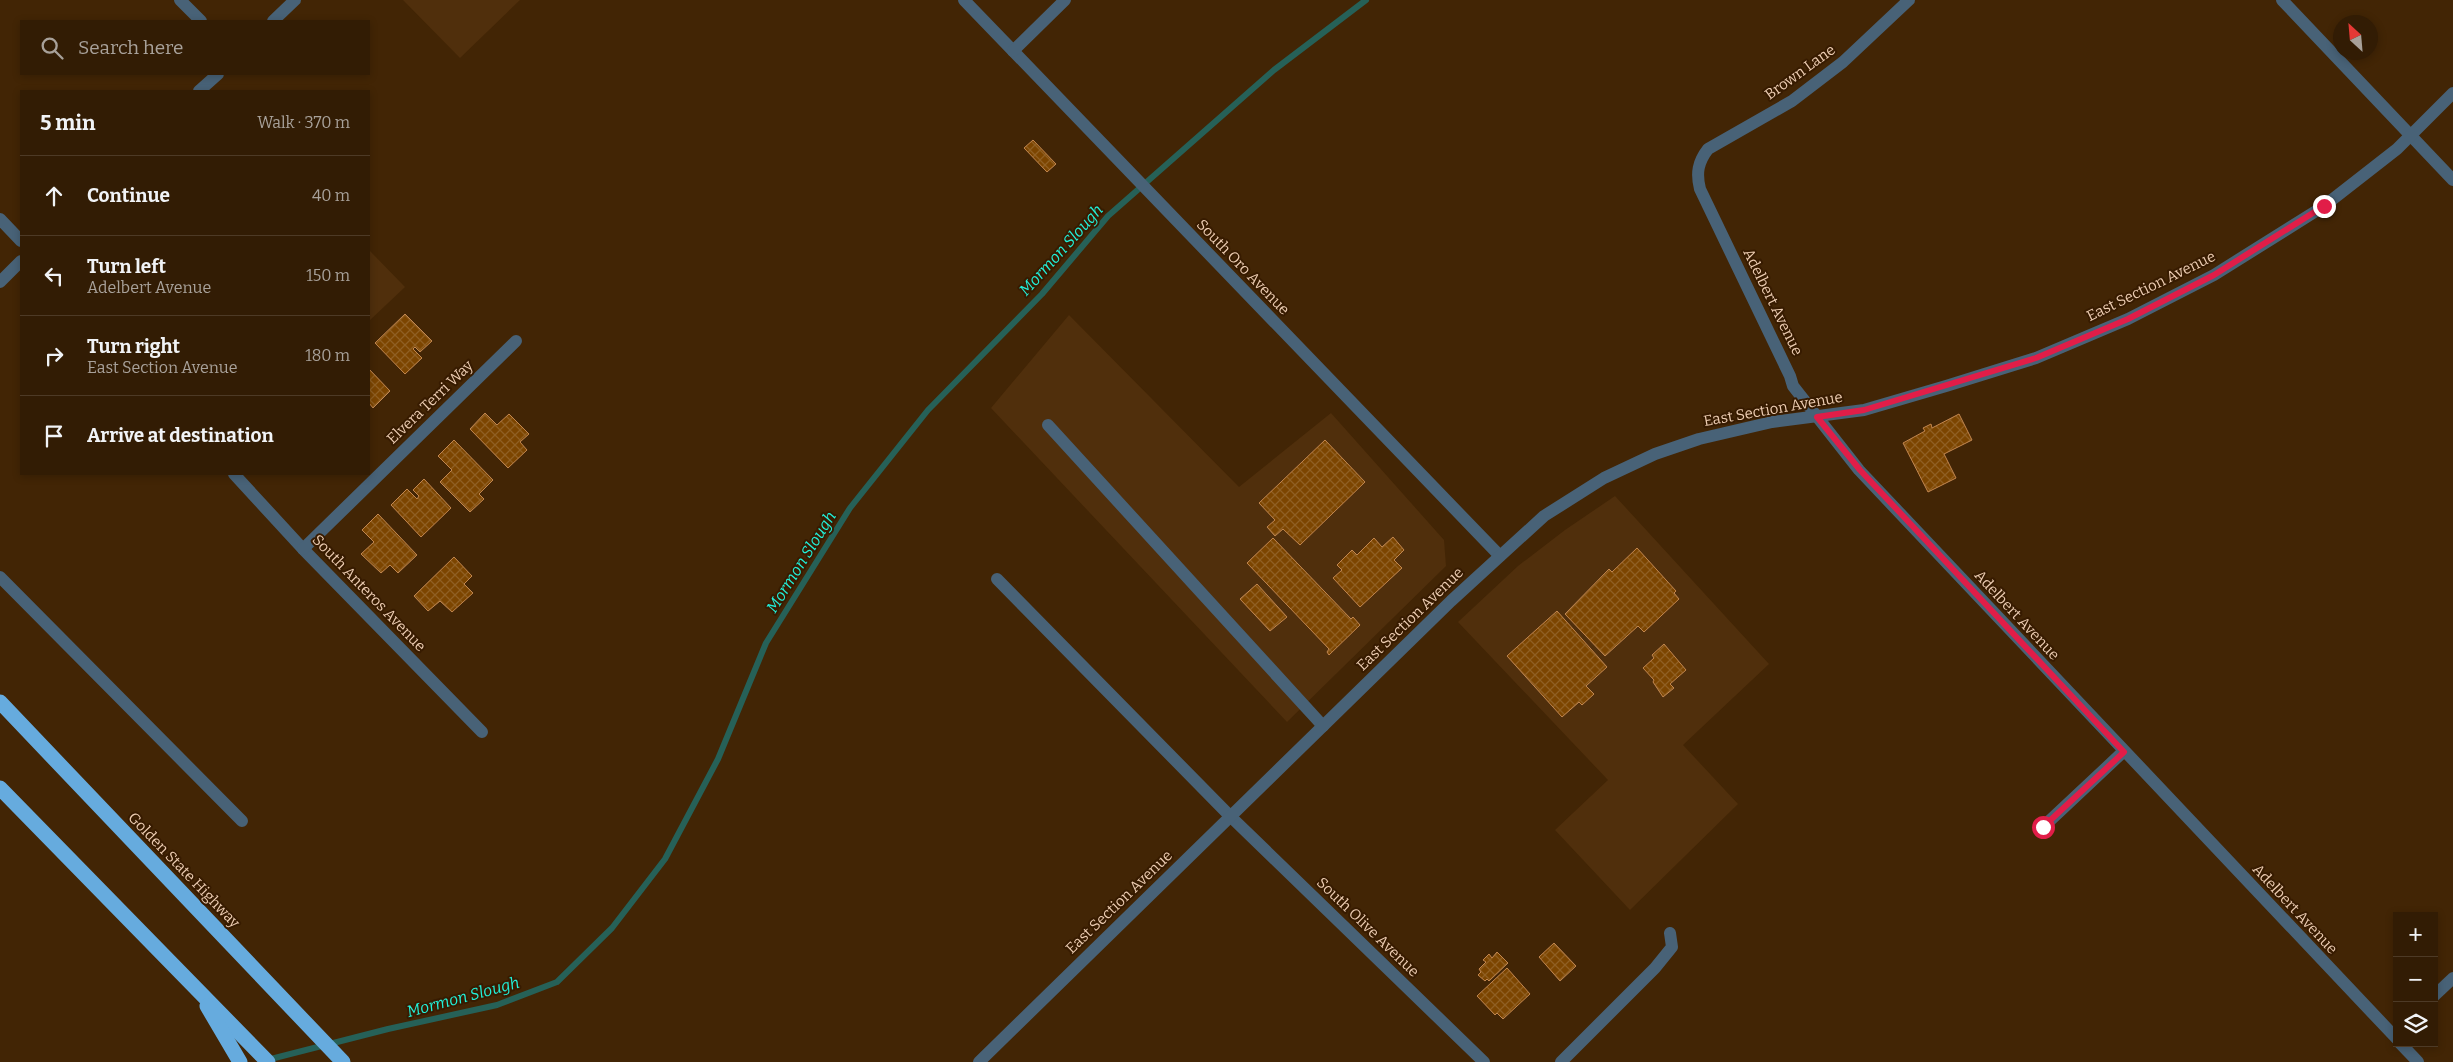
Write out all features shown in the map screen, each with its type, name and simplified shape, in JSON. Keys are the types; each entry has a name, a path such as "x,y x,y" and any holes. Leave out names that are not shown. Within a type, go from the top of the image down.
{"highway":[{"name":"Golden State Highway","path":"0,702 343,1062"},
{"path":"0,788 200,991 214,1010 268,1062"},
{"path":"214,1010 240,1062"}],"street":[{"path":"180,0 200,20"},
{"path":"274,20 295,0"},
{"name":"South Oro Avenue","path":"964,0 1500,556"},
{"path":"1013,51 1065,0"},
{"name":"Brown Lane","path":"1701,159 1714,144 1792,101 1843,62 1909,0"},
{"path":"2282,0 2453,180"},
{"path":"200,90 217,75"},
{"name":"East Section Avenue","path":"978,1062 1323,726 1544,516 1604,478 1655,454 1726,433 1772,422 1864,410 2036,358 2128,319 2214,275 2324,206 2369,173 2453,93"},
{"name":"Adelbert Avenue","path":"1701,159 1698,168 1700,189 1790,376 1793,386 1817,417 1866,477 2124,752 2393,1034"},
{"path":"0,219 20,240"},
{"path":"0,282 20,262"},
{"name":"Elvera Terri Way","path":"303,549 516,341"},
{"path":"1048,425 1323,726"},
{"name":"South Anteros Avenue","path":"235,475 303,549 482,732"},
{"path":"0,578 242,821"},
{"name":"South Olive Avenue","path":"997,580 1230,816 1484,1062"},
{"path":"2043,827 2124,752"},
{"path":"1561,1062 1655,968 1672,947 1670,933"},
{"path":"2438,992 2453,978"},
{"name":"Adelbert Avenue","path":"2405,1047 2418,1062"}],"shaded area":[{"path":"403,0 520,0 460,58"},
{"path":"370,251 405,287 370,320"},
{"path":"1069,315 1239,487 1331,413 1444,540 1446,566 1287,722 991,408"},
{"path":"1615,496 1769,664 1683,745 1738,804 1630,910 1555,830 1608,780 1458,622 1518,566 1565,530"}],"building":[{"path":"1033,140 1056,164 1047,172 1024,148"},
{"path":"405,314 432,341 420,352 415,347 413,349 422,358 405,374 375,343"},
{"path":"370,370 390,391 373,408 370,404"},
{"path":"485,413 497,425 509,414 529,434 520,442 527,450 508,468 470,429"},
{"path":"1959,414 1972,440 1944,454 1956,478 1928,492 1903,443 1925,431 1923,428 1931,424 1932,428"},
{"path":"454,440 493,480 479,494 484,499 470,512 440,482 452,470 438,456"},
{"path":"1325,440 1365,482 1300,545 1283,529 1275,536 1267,527 1275,520 1259,503"},
{"path":"424,479 451,508 421,537 391,505 407,489 417,499 419,496 413,490"},
{"path":"378,514 417,555 398,573 390,565 381,573 361,554 374,542 362,530"},
{"path":"1393,537 1404,550 1394,560 1402,568 1360,607 1333,578 1342,570 1337,565 1352,550 1357,555 1374,538 1382,547"},
{"path":"1273,538 1351,619 1353,617 1360,625 1329,655 1327,652 1329,649 1247,563"},
{"path":"1637,548 1676,591 1674,593 1679,599 1644,632 1638,626 1605,656 1565,614 1609,569 1612,572"},
{"path":"454,557 472,576 464,584 473,593 452,612 440,601 428,611 414,596"},
{"path":"1257,584 1287,617 1270,631 1240,599"},
{"path":"1557,611 1607,667 1586,686 1594,694 1582,705 1579,702 1562,717 1507,656"},
{"path":"1664,644 1686,670 1670,684 1674,688 1663,697 1653,682 1654,680 1643,668 1654,658 1652,655"},
{"path":"1554,943 1576,966 1560,981 1539,957"},
{"path":"1497,952 1508,963 1489,981 1487,979 1485,981 1478,975 1481,972 1479,969 1486,962 1483,960 1489,954 1492,958"},
{"path":"1507,968 1530,994 1503,1019 1497,1013 1495,1015 1477,996"}],"waterway":[{"name":"Mormon Slough","path":"267,1060 388,1029 497,1005 557,982 612,928 665,859 718,759 766,643 850,508 928,410 1042,294 1108,216 1274,70 1366,0"}],"route":[{"path":"2043,827 2124,752 1946,564 1860,470 1817,417 1864,410 2036,358 2128,319 2214,275 2324,206"}]}
